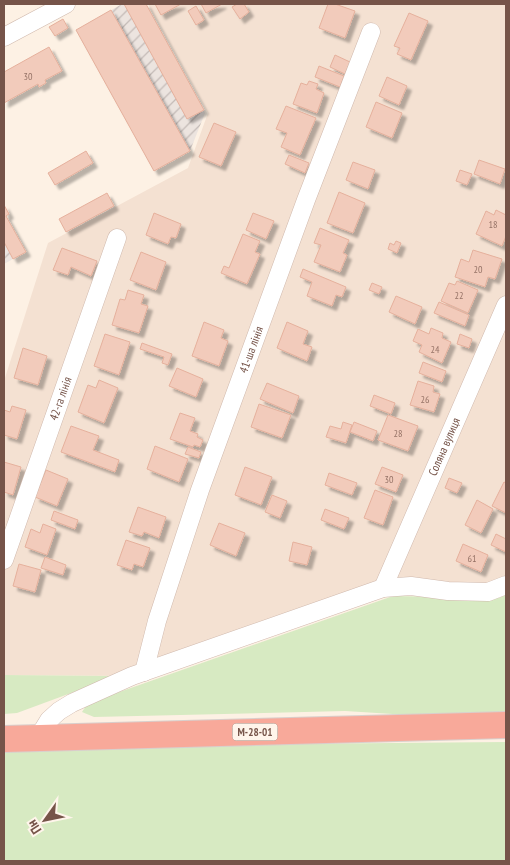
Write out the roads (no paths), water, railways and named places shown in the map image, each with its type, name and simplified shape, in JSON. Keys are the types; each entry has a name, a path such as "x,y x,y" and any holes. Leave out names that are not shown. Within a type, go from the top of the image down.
{"highway":[{"name":"М-28-01","path":"4,739 506,725"}],"street":[{"path":"4,37 66,4"},
{"name":"41-ша лінія","path":"144,672 157,620 200,490 306,200 371,32"},
{"name":"42-га лінія","path":"4,560 118,238"},
{"name":"Соляна вулиця","path":"383,588 506,305"},
{"path":"38,738 49,720 59,710 72,703 144,672 383,588 411,586 448,591 488,592 506,585"}]}
